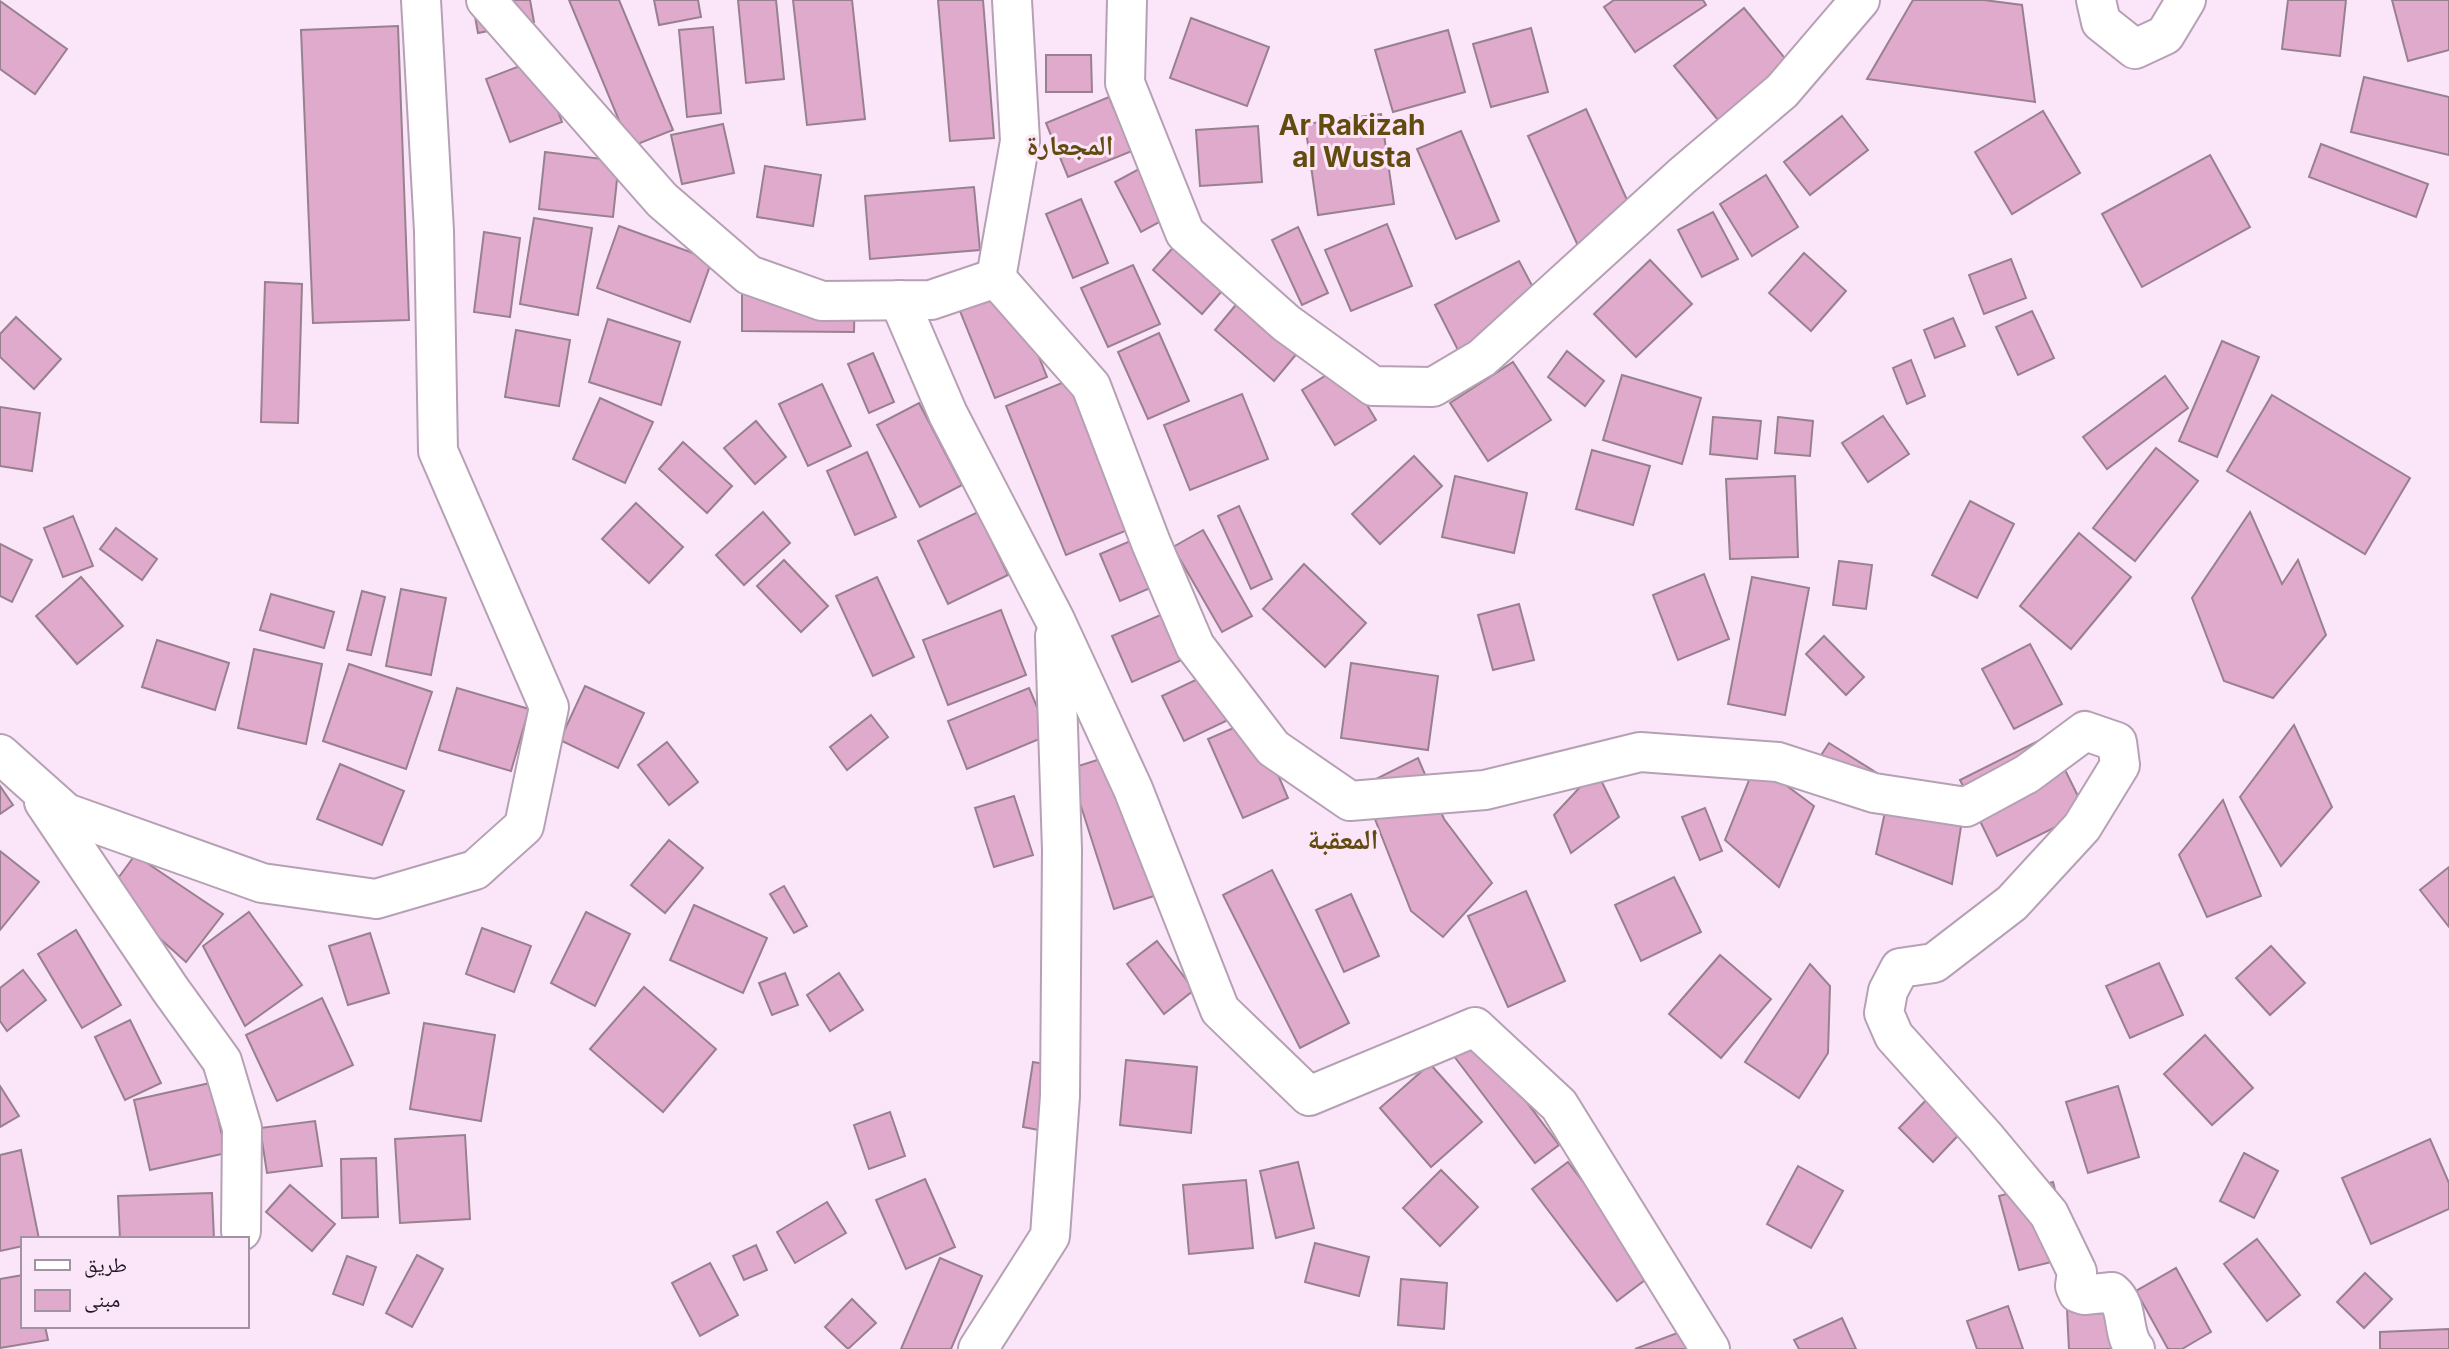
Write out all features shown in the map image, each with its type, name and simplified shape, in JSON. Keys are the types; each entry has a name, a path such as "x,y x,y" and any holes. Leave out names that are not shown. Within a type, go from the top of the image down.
{"street":[{"path":"0,754 66,813 262,884 376,899 475,870 524,826 549,707 438,451 434,231 421,0"},
{"path":"486,0 662,200 749,275 821,301 931,300 996,278"},
{"path":"996,278 1020,141 1012,0"},
{"path":"1127,0 1125,83 1185,233 1286,324 1373,386 1433,387 1482,358 1682,176 1782,91 1860,0"},
{"path":"2096,0 2101,22 2134,49 2165,35 2186,0"},
{"path":"996,278 1091,386 1151,542 1195,646 1273,748 1350,801 1485,790 1640,752 1778,762 1874,793 1966,807 2027,774 2085,731 2117,742 2120,765 2082,827 2011,902 1934,963 1900,968 1888,991 1884,1013 1894,1035 2049,1214 2077,1272 2075,1286 2078,1293 2084,1295 2112,1292 2119,1297 2135,1349"},
{"path":"899,300 948,414 1055,620 1133,789 1220,1010 1309,1096 1475,1027 1559,1105 1710,1349"},
{"path":"978,1349 1050,1236 1061,1055 1062,849 1055,620"},
{"path":"29,779 170,989 222,1061 242,1128 241,1231"}],"building":[{"path":"472,0 530,0 534,22 478,33"},
{"path":"569,0 619,0 673,130 630,147"},
{"path":"654,0 698,0 701,17 659,25"},
{"path":"738,0 776,0 784,79 746,83"},
{"path":"793,0 852,0 865,119 807,125"},
{"path":"938,0 983,0 994,138 950,141"},
{"path":"1614,0 1703,0 1706,5 1635,52 1604,7"},
{"path":"1913,0 1984,0 2022,5 2035,102 1867,79"},
{"path":"2288,0 2346,0 2340,56 2282,49"},
{"path":"2392,0 2449,0 2449,50 2408,61"},
{"path":"0,1 67,49 35,94 0,69"},
{"path":"1744,8 1801,78 1731,136 1674,66"},
{"path":"1191,18 1269,47 1247,106 1170,78"},
{"path":"398,26 409,320 313,323 301,30"},
{"path":"713,27 721,113 687,117 679,30"},
{"path":"1531,28 1548,92 1491,107 1473,44"},
{"path":"1448,30 1465,92 1393,112 1375,50"},
{"path":"1046,55 1091,55 1092,92 1046,92"},
{"path":"538,59 562,122 510,142 486,79"},
{"path":"2364,77 2449,97 2449,155 2351,132"},
{"path":"1109,97 1132,151 1068,177 1046,123"},
{"path":"1586,109 1637,222 1579,248 1528,136"},
{"path":"2043,111 2080,173 2012,214 1975,152"},
{"path":"1381,114 1394,204 1318,215 1305,124"},
{"path":"1842,116 1868,150 1810,195 1784,162"},
{"path":"723,124 734,173 682,184 671,135"},
{"path":"1258,126 1262,182 1200,186 1196,130"},
{"path":"1461,131 1499,221 1456,239 1417,149"},
{"path":"2321,144 2428,184 2416,217 2309,177"},
{"path":"545,152 619,161 613,217 539,209"},
{"path":"2210,155 2250,227 2142,287 2102,214"},
{"path":"1163,156 1189,206 1141,232 1115,182"},
{"path":"765,166 821,175 813,226 757,217"},
{"path":"1766,175 1798,227 1752,256 1720,204"},
{"path":"974,187 980,250 870,259 865,196"},
{"path":"1081,199 1108,263 1073,278 1046,214"},
{"path":"1713,212 1738,259 1702,277 1678,230"},
{"path":"534,218 592,228 578,315 520,304"},
{"path":"1387,224 1412,286 1351,311 1325,250"},
{"path":"619,226 712,260 690,322 597,288"},
{"path":"1298,227 1328,293 1302,305 1272,240"},
{"path":"484,232 520,238 510,317 474,312"},
{"path":"1179,241 1228,284 1202,314 1153,270"},
{"path":"1804,253 1846,291 1811,331 1769,293"},
{"path":"2011,259 2026,298 1984,314 1969,275"},
{"path":"1650,260 1692,304 1636,357 1594,314"},
{"path":"1519,261 1546,312 1461,356 1435,305"},
{"path":"1133,265 1160,324 1108,347 1081,288"},
{"path":"265,282 302,284 298,423 261,422"},
{"path":"742,287 855,287 854,332 742,331"},
{"path":"1249,289 1308,340 1274,381 1215,330"},
{"path":"1012,290 1047,377 995,398 960,311"},
{"path":"2032,311 2054,358 2018,375 1996,327"},
{"path":"16,317 61,359 34,389 0,357 0,334"},
{"path":"1953,318 1965,346 1935,358 1924,330"},
{"path":"608,319 680,342 661,405 589,382"},
{"path":"516,330 570,340 559,406 505,397"},
{"path":"1159,333 1189,401 1148,419 1118,352"},
{"path":"2222,341 2259,357 2217,457 2179,441"},
{"path":"1567,351 1604,381 1585,406 1548,377"},
{"path":"873,353 894,402 869,413 848,364"},
{"path":"1911,360 1925,396 1907,404 1893,368"},
{"path":"1513,362 1551,420 1488,461 1450,403"},
{"path":"1343,365 1376,420 1335,445 1302,390"},
{"path":"1622,375 1701,398 1682,464 1603,440"},
{"path":"2165,376 2188,408 2107,469 2083,437"},
{"path":"1069,380 1130,529 1066,555 1006,406"},
{"path":"822,384 851,446 808,466 779,404"},
{"path":"1242,394 1268,459 1190,490 1164,425"},
{"path":"2272,395 2410,478 2365,554 2227,471"},
{"path":"600,398 653,422 625,483 573,459"},
{"path":"919,403 962,485 920,507 877,425"},
{"path":"0,407 40,413 32,471 0,466"},
{"path":"1883,416 1909,454 1868,482 1842,443"},
{"path":"1713,417 1761,421 1757,459 1710,454"},
{"path":"1778,417 1813,421 1810,456 1775,453"},
{"path":"756,421 786,457 755,484 724,448"},
{"path":"683,442 732,486 707,513 659,469"},
{"path":"2156,448 2198,481 2135,561 2093,528"},
{"path":"1592,450 1650,466 1633,525 1576,509"},
{"path":"867,452 896,517 855,535 827,471"},
{"path":"1414,456 1442,486 1380,544 1352,514"},
{"path":"1455,476 1527,493 1514,553 1442,537"},
{"path":"1795,476 1798,557 1730,559 1726,479"},
{"path":"1970,501 2014,524 1977,598 1932,575"},
{"path":"636,503 683,547 649,583 602,539"},
{"path":"1239,506 1272,579 1251,589 1218,516"},
{"path":"763,512 790,543 744,585 716,555"},
{"path":"978,512 1008,575 948,604 918,541"},
{"path":"2250,512 2282,584 2298,560 2326,635 2273,698 2224,681 2192,598"},
{"path":"73,516 93,566 63,577 44,528"},
{"path":"116,528 157,559 142,580 100,549"},
{"path":"1203,530 1252,616 1222,632 1173,547"},
{"path":"2079,533 2131,577 2071,649 2020,606"},
{"path":"1142,536 1162,583 1120,601 1100,554"},
{"path":"0,544 32,560 12,602 0,596"},
{"path":"784,560 828,606 801,632 757,586"},
{"path":"1839,561 1872,565 1866,609 1833,605"},
{"path":"1304,564 1366,623 1325,667 1263,609"},
{"path":"1704,574 1729,639 1678,660 1653,595"},
{"path":"81,577 123,626 77,664 36,616"},
{"path":"877,577 914,657 873,676 836,596"},
{"path":"1752,577 1809,588 1785,715 1728,704"},
{"path":"401,589 446,598 431,675 386,666"},
{"path":"362,591 385,597 371,655 347,650"},
{"path":"271,594 334,612 324,648 260,630"},
{"path":"1519,604 1534,660 1493,670 1478,615"},
{"path":"1001,610 1026,675 948,705 923,640"},
{"path":"1165,613 1184,659 1132,682 1112,636"},
{"path":"1824,636 1864,677 1846,695 1806,654"},
{"path":"157,640 229,663 215,710 142,687"},
{"path":"2030,644 2062,704 2014,729 1982,669"},
{"path":"254,649 322,664 306,744 238,728"},
{"path":"1351,663 1438,676 1428,750 1341,738"},
{"path":"349,664 432,692 406,769 323,741"},
{"path":"1206,675 1228,720 1184,741 1162,696"},
{"path":"585,686 644,713 618,768 560,740"},
{"path":"457,688 529,709 511,771 439,750"},
{"path":"1029,688 1049,735 967,769 948,721"},
{"path":"871,715 888,737 847,770 830,747"},
{"path":"1254,719 1288,798 1243,818 1208,739"},
{"path":"2294,725 2332,807 2281,866 2240,797"},
{"path":"2048,736 2086,812 1997,856 1960,780"},
{"path":"667,742 698,782 669,805 638,765"},
{"path":"1829,743 1885,778 1818,760"},
{"path":"1113,755 1157,895 1114,909 1069,769"},
{"path":"1418,758 1444,819 1492,883 1443,937 1411,911 1362,786"},
{"path":"1756,763 1814,806 1779,887 1725,840"},
{"path":"340,764 404,791 382,845 317,819"},
{"path":"1596,770 1619,817 1571,853 1554,815"},
{"path":"1891,784 1962,820 1952,884 1876,854"},
{"path":"0,786 13,805 0,814"},
{"path":"1014,796 1033,855 994,867 975,808"},
{"path":"2223,800 2261,896 2207,917 2179,855"},
{"path":"1705,808 1722,851 1700,860 1682,817"},
{"path":"669,840 703,868 665,913 631,885"},
{"path":"0,851 39,882 0,930"},
{"path":"135,855 223,914 186,962 108,892"},
{"path":"2449,867 2449,927 2420,890"},
{"path":"1272,870 1349,1023 1300,1048 1223,895"},
{"path":"1674,877 1701,932 1641,961 1615,905"},
{"path":"784,886 807,926 794,933 770,894"},
{"path":"1526,891 1565,981 1508,1007 1468,916"},
{"path":"1351,894 1379,956 1344,972 1316,910"},
{"path":"694,905 767,938 743,993 670,960"},
{"path":"249,912 302,985 245,1026 203,946"},
{"path":"586,912 630,934 595,1006 551,983"},
{"path":"482,928 531,946 514,992 466,974"},
{"path":"76,930 121,1005 82,1028 38,954"},
{"path":"370,933 389,993 348,1005 329,946"},
{"path":"1157,941 1194,990 1164,1014 1127,964"},
{"path":"2271,946 2305,983 2270,1015 2236,978"},
{"path":"1720,955 1771,999 1721,1058 1669,1014"},
{"path":"2159,963 2183,1015 2130,1038 2106,986"},
{"path":"1810,964 1830,986 1828,1053 1799,1098 1745,1062"},
{"path":"23,970 46,1000 7,1031 0,1021 0,988"},
{"path":"785,973 798,1005 772,1015 759,983"},
{"path":"839,973 863,1010 830,1031 807,995"},
{"path":"644,987 716,1049 663,1112 590,1049"},
{"path":"322,998 353,1065 277,1101 246,1035"},
{"path":"130,1020 161,1083 125,1100 95,1037"},
{"path":"424,1023 495,1035 481,1121 410,1109"},
{"path":"1468,1024 1559,1145 1535,1163 1444,1043"},
{"path":"2205,1035 2253,1088 2212,1125 2164,1074"},
{"path":"1126,1060 1197,1067 1191,1133 1120,1125"},
{"path":"1033,1062 1070,1068 1059,1134 1023,1127"},
{"path":"1430,1064 1482,1122 1431,1167 1380,1108"},
{"path":"210,1083 226,1153 150,1170 134,1100"},
{"path":"0,1086 19,1116 0,1127"},
{"path":"2118,1086 2139,1157 2088,1173 2066,1102"},
{"path":"1934,1092 1968,1125 1933,1162 1899,1128"},
{"path":"890,1112 905,1156 869,1169 854,1125"},
{"path":"315,1121 322,1166 267,1173 260,1128"},
{"path":"465,1135 470,1219 400,1223 395,1139"},
{"path":"2430,1139 2449,1183 2449,1209 2371,1244 2342,1178"},
{"path":"21,1150 39,1237 21,1237 21,1246 0,1251 0,1155"},
{"path":"2244,1153 2278,1171 2254,1218 2220,1201"},
{"path":"376,1158 378,1217 342,1218 341,1159"},
{"path":"1298,1162 1314,1228 1276,1238 1260,1171"},
{"path":"1568,1162 1653,1274 1617,1301 1532,1189"},
{"path":"1798,1166 1843,1191 1811,1248 1767,1224"},
{"path":"1441,1170 1478,1207 1440,1246 1403,1208"},
{"path":"925,1179 955,1247 906,1269 876,1200"},
{"path":"1246,1180 1253,1248 1189,1254 1183,1185"},
{"path":"2053,1182 2072,1257 2019,1270 1999,1196"},
{"path":"290,1185 335,1224 312,1251 266,1212"},
{"path":"212,1193 214,1237 120,1237 118,1196"},
{"path":"827,1202 846,1233 795,1263 777,1232"},
{"path":"2257,1239 2300,1295 2267,1321 2224,1264"},
{"path":"1315,1243 1369,1257 1359,1296 1305,1282"},
{"path":"756,1245 767,1270 744,1280 733,1256"},
{"path":"417,1255 443,1269 412,1327 386,1313"},
{"path":"347,1256 376,1267 363,1305 333,1294"},
{"path":"940,1258 982,1276 951,1349 901,1349"},
{"path":"710,1263 738,1315 700,1336 672,1283"},
{"path":"2176,1268 2211,1332 2182,1349 2168,1349 2136,1291"},
{"path":"2365,1273 2392,1299 2364,1328 2337,1302"},
{"path":"21,1275 21,1328 45,1328 48,1340 0,1348 0,1279"},
{"path":"1401,1279 1447,1283 1444,1329 1398,1325"},
{"path":"852,1299 876,1323 848,1349 825,1327"},
{"path":"2008,1306 2023,1349 1977,1349 1967,1321"},
{"path":"2117,1306 2119,1349 2069,1349 2067,1309"},
{"path":"1842,1318 1856,1349 1799,1349 1794,1340"},
{"path":"1688,1329 1696,1349 1635,1349"},
{"path":"2449,1329 2449,1349 2380,1349 2380,1332"}],"district":[{"name":"Ar Rakizah al Wusta","path":"1352,141"},
{"name":"المجعارة","path":"1070,145"},
{"name":"المعقبة","path":"1343,839"}]}
